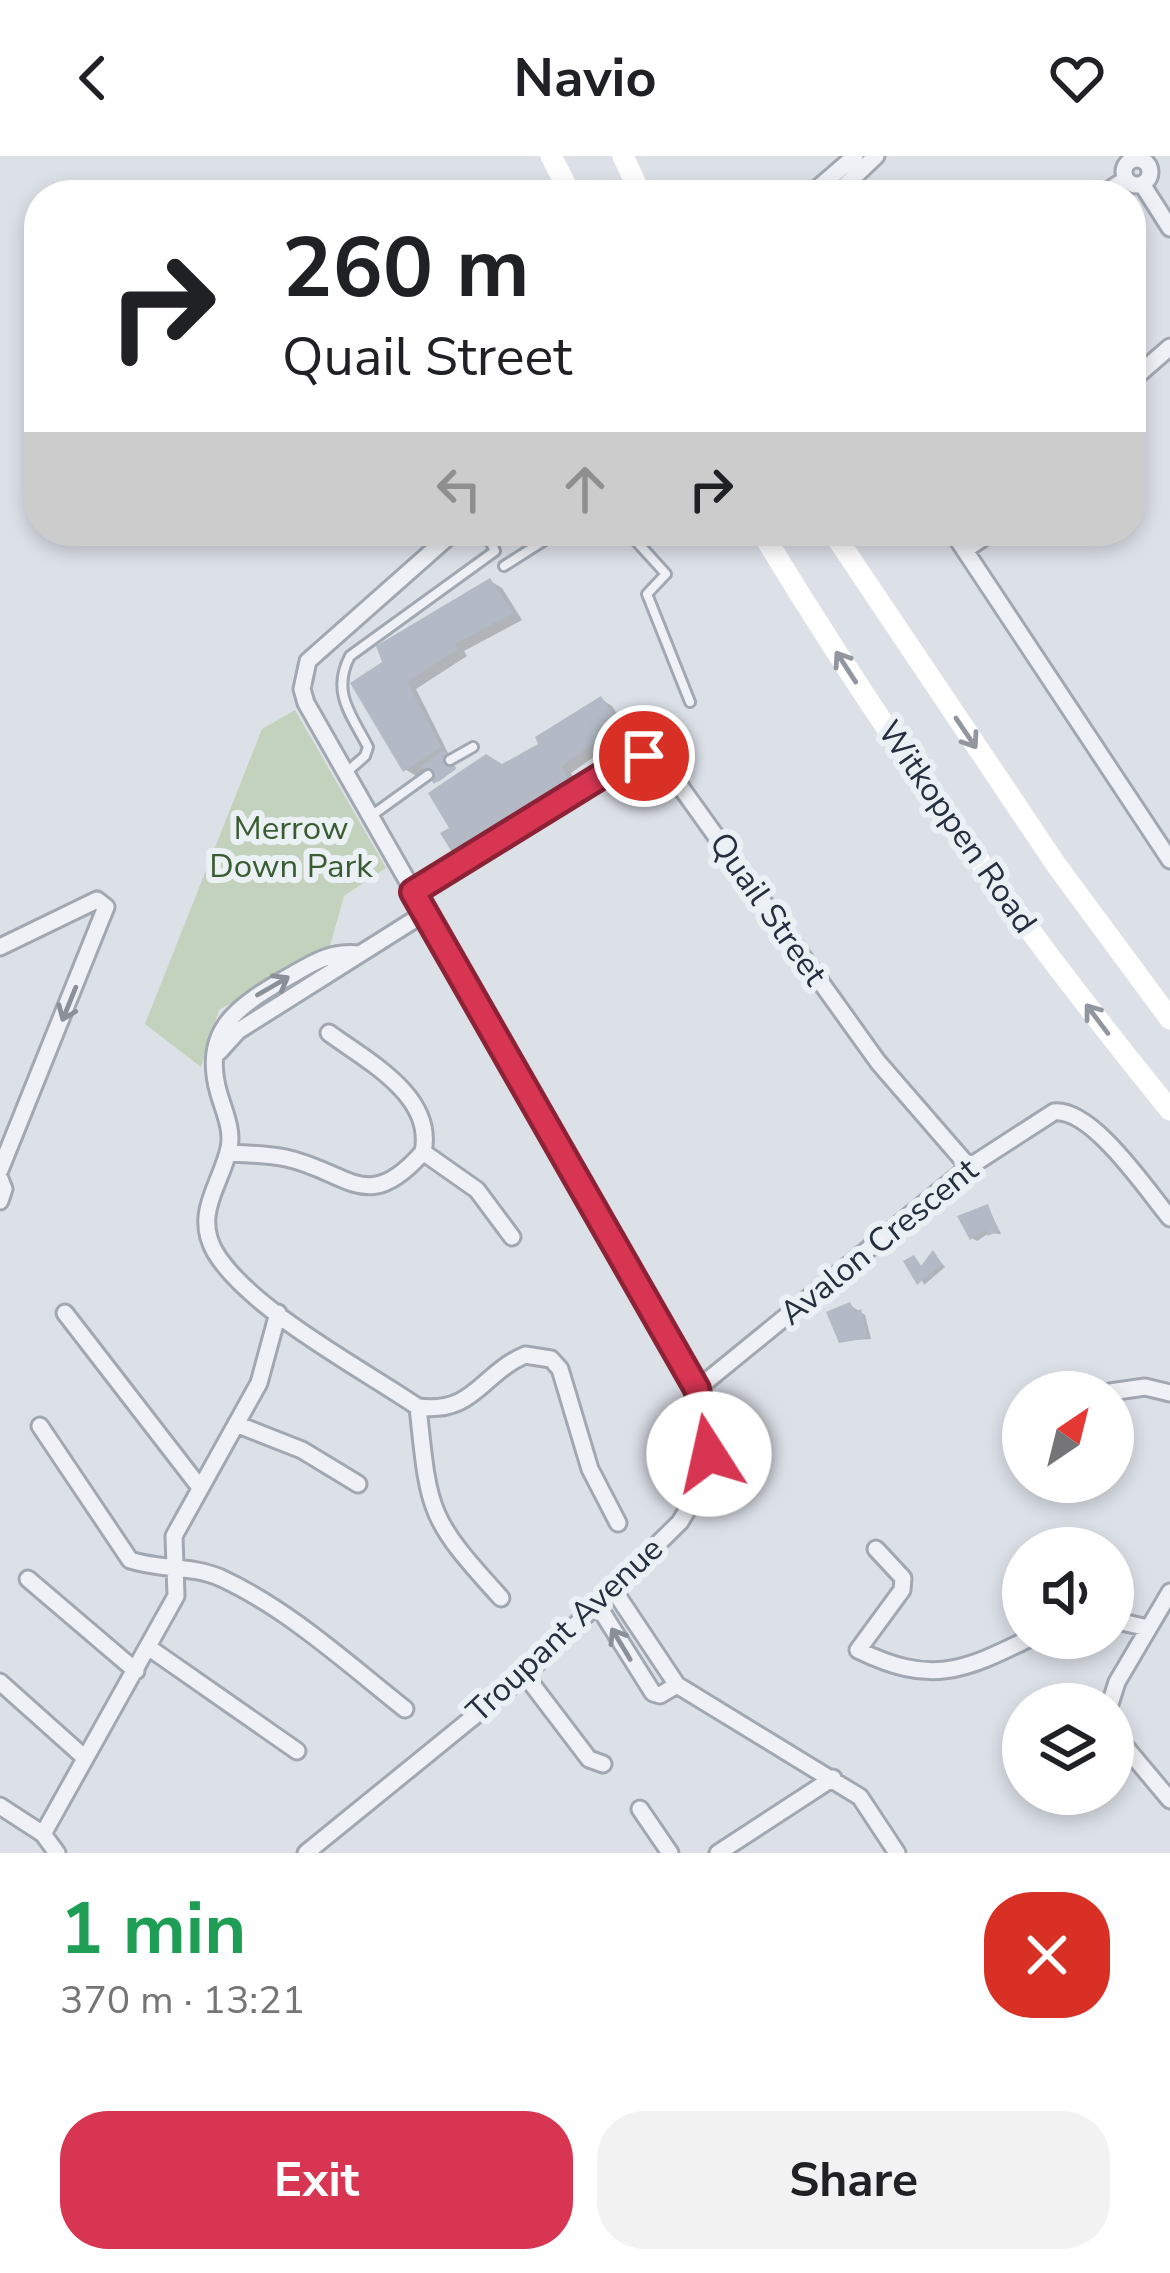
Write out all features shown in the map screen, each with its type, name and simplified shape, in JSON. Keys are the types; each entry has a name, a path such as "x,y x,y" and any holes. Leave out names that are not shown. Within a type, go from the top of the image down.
{"main road":[{"name":"Witkoppen Road","path":"770,546 931,792 1170,1110"},
{"name":"Witkoppen Road","path":"842,546 1057,866 1170,1018"}],"street":[{"path":"827,180 855,156"},
{"path":"851,180 876,156"},
{"path":"1146,194 1170,228"},
{"path":"1146,368 1170,346"},
{"path":"334,637 440,546"},
{"path":"962,546 1170,860"},
{"path":"965,550 971,546"},
{"name":"Troupant Avenue","path":"306,1853 525,1675 613,1589 680,1522 697,1494 709,1454 697,1389 306,704 302,689 308,661 334,637"},
{"name":"Quail Street","path":"413,892 630,758 662,760 878,1062 969,1167"},
{"path":"0,946 97,900 106,907 0,1174 4,1189 0,1201"},
{"path":"425,913 359,954 318,959 245,1002 223,1026 214,1068 230,1141 209,1200 208,1237 226,1266 278,1313 418,1407 442,1410 461,1404 525,1355 551,1359 560,1369 590,1469 618,1523"},
{"path":"228,1153 290,1159 366,1188 395,1180 423,1152 424,1129 411,1101 329,1033"},
{"name":"Avalon Crescent","path":"697,1389 969,1167 1048,1114 1070,1112 1088,1123 1170,1218"},
{"path":"423,1152 477,1190 512,1238"},
{"path":"65,1313 198,1485"},
{"path":"43,1834 177,1592 171,1563 174,1536 261,1377 278,1313"},
{"path":"1134,1389 1170,1393"},
{"path":"418,1407 428,1496 436,1520 501,1598"},
{"path":"236,1424 302,1450 358,1484"},
{"path":"40,1426 121,1552 142,1564 171,1563 224,1580 298,1625 405,1708"},
{"path":"876,1549 903,1578 902,1590 858,1650 918,1674 977,1664 1002,1652"},
{"path":"28,1579 136,1671"},
{"path":"613,1589 677,1685 867,1802 897,1853"},
{"path":"1120,1683 1170,1592"},
{"path":"597,1604 652,1693 660,1695 677,1685"},
{"path":"1134,1625 1148,1628"},
{"path":"148,1647 297,1750"},
{"path":"525,1675 589,1759 603,1764"},
{"path":"0,1682 86,1758"},
{"path":"1134,1757 1170,1800"},
{"path":"718,1853 833,1778"},
{"path":"0,1805 43,1834 57,1853"},
{"path":"640,1809 670,1853"}],"lane":[{"path":"344,774 368,749 340,695 340,674 350,656 495,551 492,546"},
{"path":"504,566 536,546"},
{"path":"641,546 666,574 647,594 690,702"},
{"path":"334,637 350,656"},
{"path":"451,760 473,746"},
{"path":"369,818 428,775"}],"green space":[{"name":"Merrow Down Park","path":"295,710 386,868 344,896 330,946 219,1010 201,1067 145,1024 262,729"}],"building":[{"path":"490,578 513,613 455,644 458,649 407,682 441,747 403,772 350,683 382,662 376,646"},
{"path":"601,696 620,725 562,766 569,783 455,857 440,833 449,828 428,793 486,754 502,764 538,744 535,737"},
{"path":"444,750 456,768 434,784 421,766"},
{"path":"988,1204 998,1231 988,1236 985,1230 970,1240 957,1216"},
{"path":"933,1250 942,1264 917,1285 903,1261 914,1255 921,1266"},
{"path":"850,1302 855,1312 861,1309 868,1338 839,1343 826,1312"}],"route":[{"path":"644,756 630,758 413,892 697,1389 709,1454"}]}
